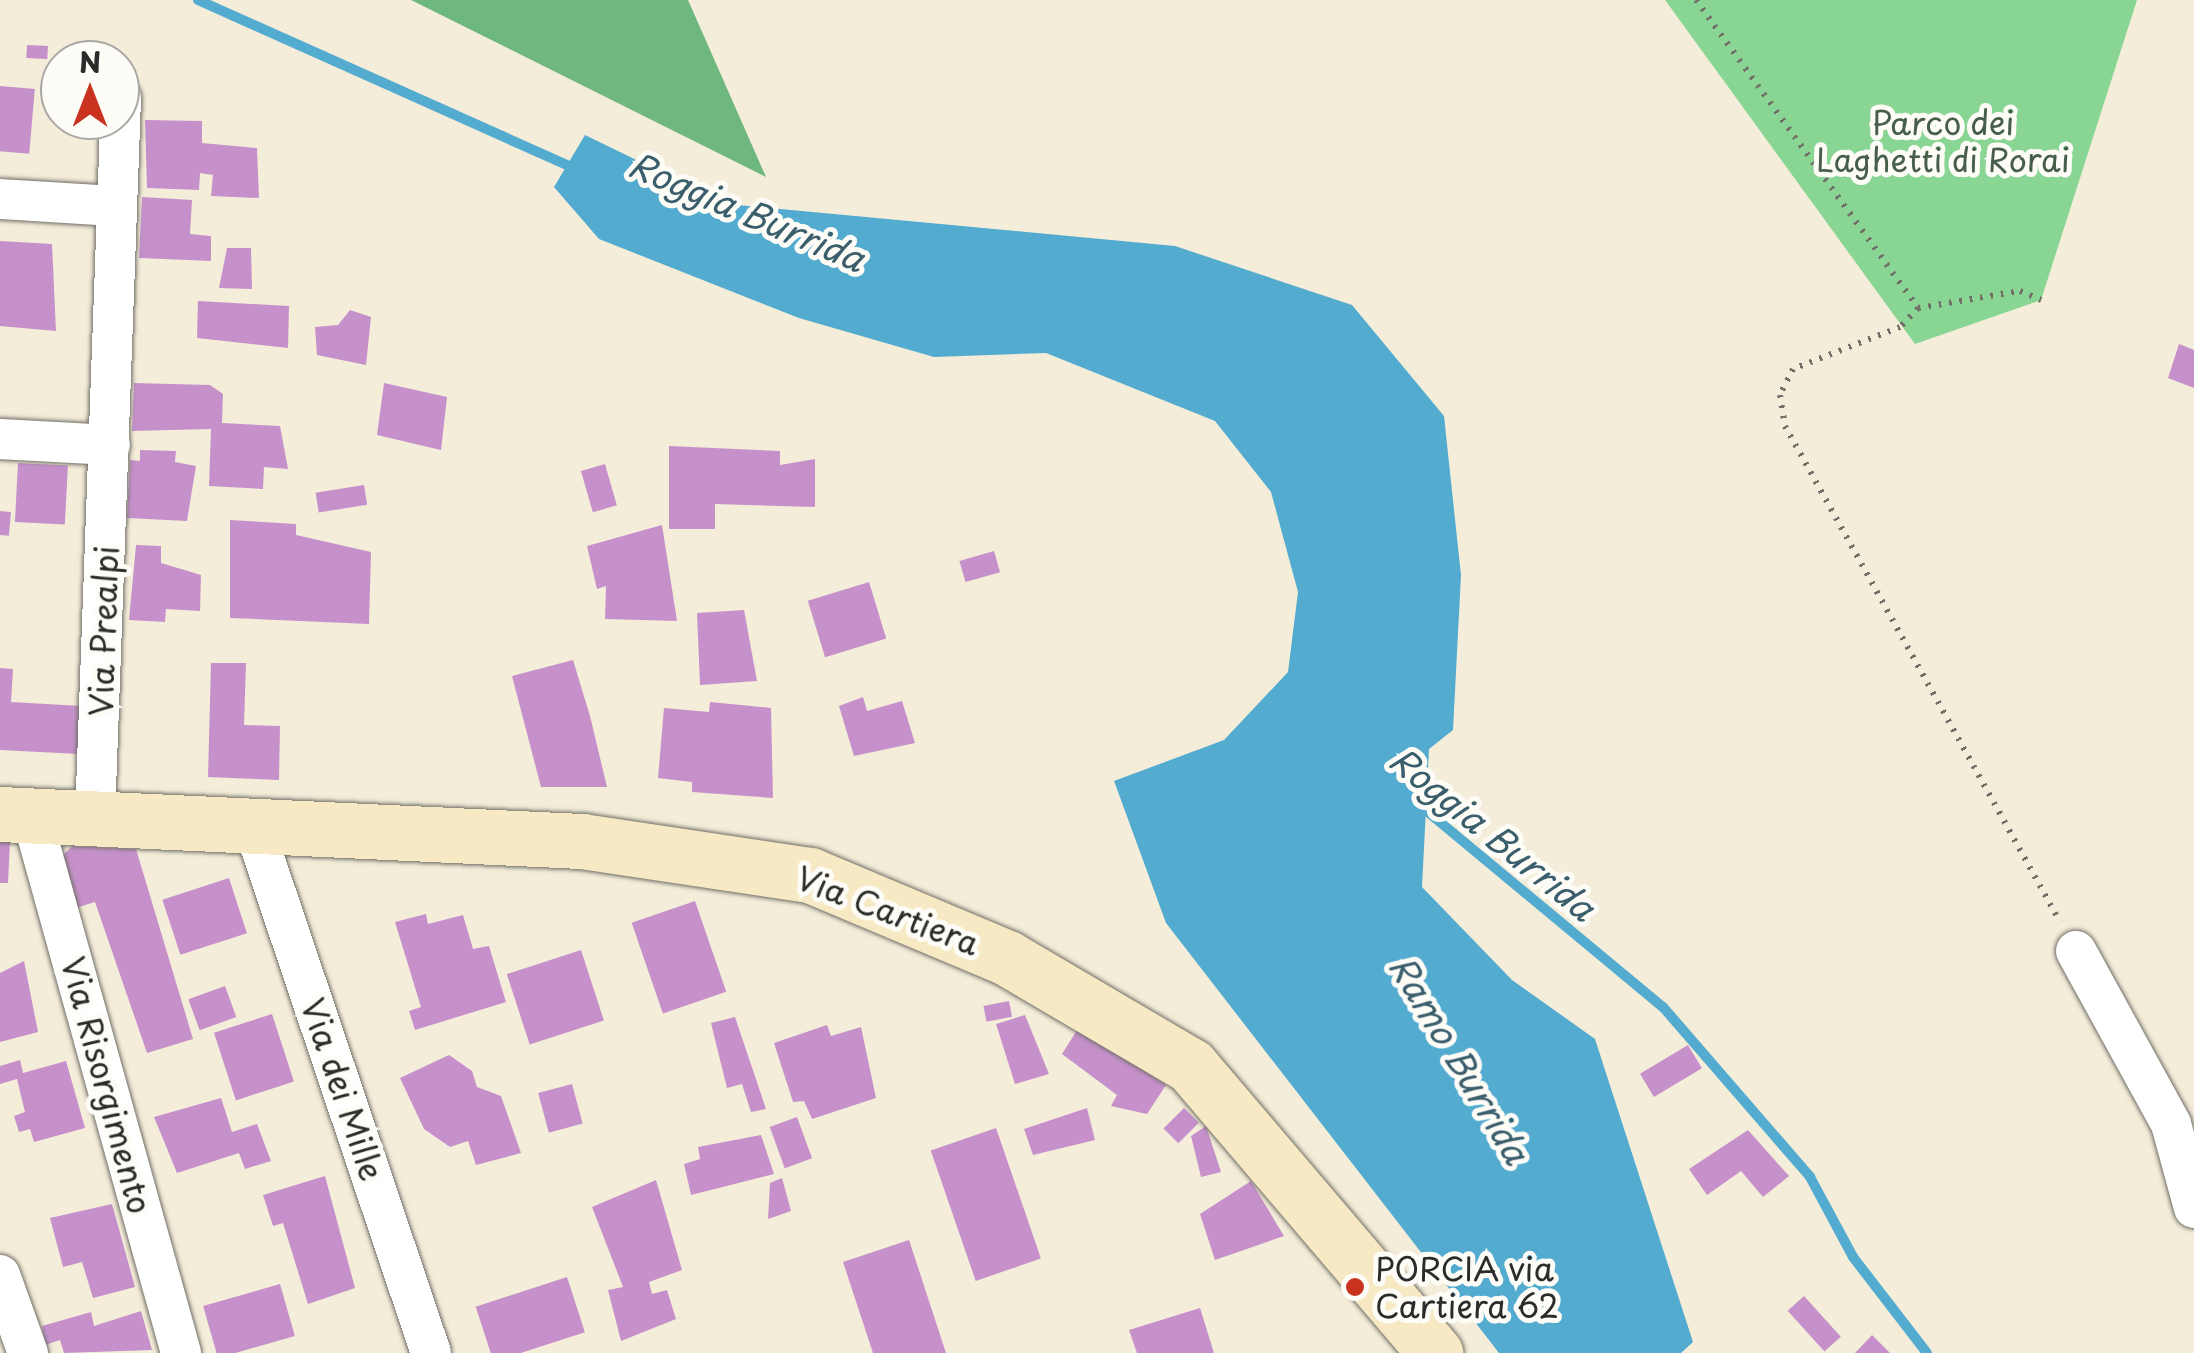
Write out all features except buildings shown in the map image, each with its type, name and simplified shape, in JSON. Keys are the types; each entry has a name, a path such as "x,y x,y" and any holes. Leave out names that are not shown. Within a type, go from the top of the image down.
{"main road":[{"name":"Via Cartiera","path":"16,815 253,825 717,855 810,875 928,920 1104,1008 1190,1066 1435,1353"}],"street":[{"name":"Via Prealpi","path":"95,818 119,140"},
{"path":"0,199 115,206"},
{"path":"0,439 110,445"},
{"name":"Via Risorgimento","path":"16,815 181,1353"},
{"name":"Via dei Mille","path":"253,825 431,1353"},
{"path":"2076,951 2171,1124 2194,1208"},
{"path":"0,1275 28,1353"}],"path":[{"path":"1696,0 1918,308"},
{"path":"2041,300 2020,291 1918,308 1900,327 1793,369 1780,395 1785,426 2076,951"}],"green space":[{"path":"411,0 688,0 766,177"},
{"name":"Parco dei Laghetti di Rorai","path":"1665,0 2137,0 2041,300 1915,344"}],"water":[{"name":"Ramo Burrida","path":"585,135 727,204 1175,246 1352,305 1444,416 1461,575 1453,730 1429,749 1422,887 1512,980 1595,1039 1693,1342 1681,1353 1499,1353 1166,923 1114,781 1224,740 1288,672 1298,592 1271,492 1215,421 1046,353 934,357 799,318 599,239 554,187"}],"waterway":[{"name":"Roggia Burrida","path":"198,0 576,169"},
{"name":"Roggia Burrida","path":"1417,803 1663,1007 1810,1177 1853,1257 1927,1353"}],"place":[{"name":"PORCIA via Cartiera 62","path":"1355,1287"}]}
